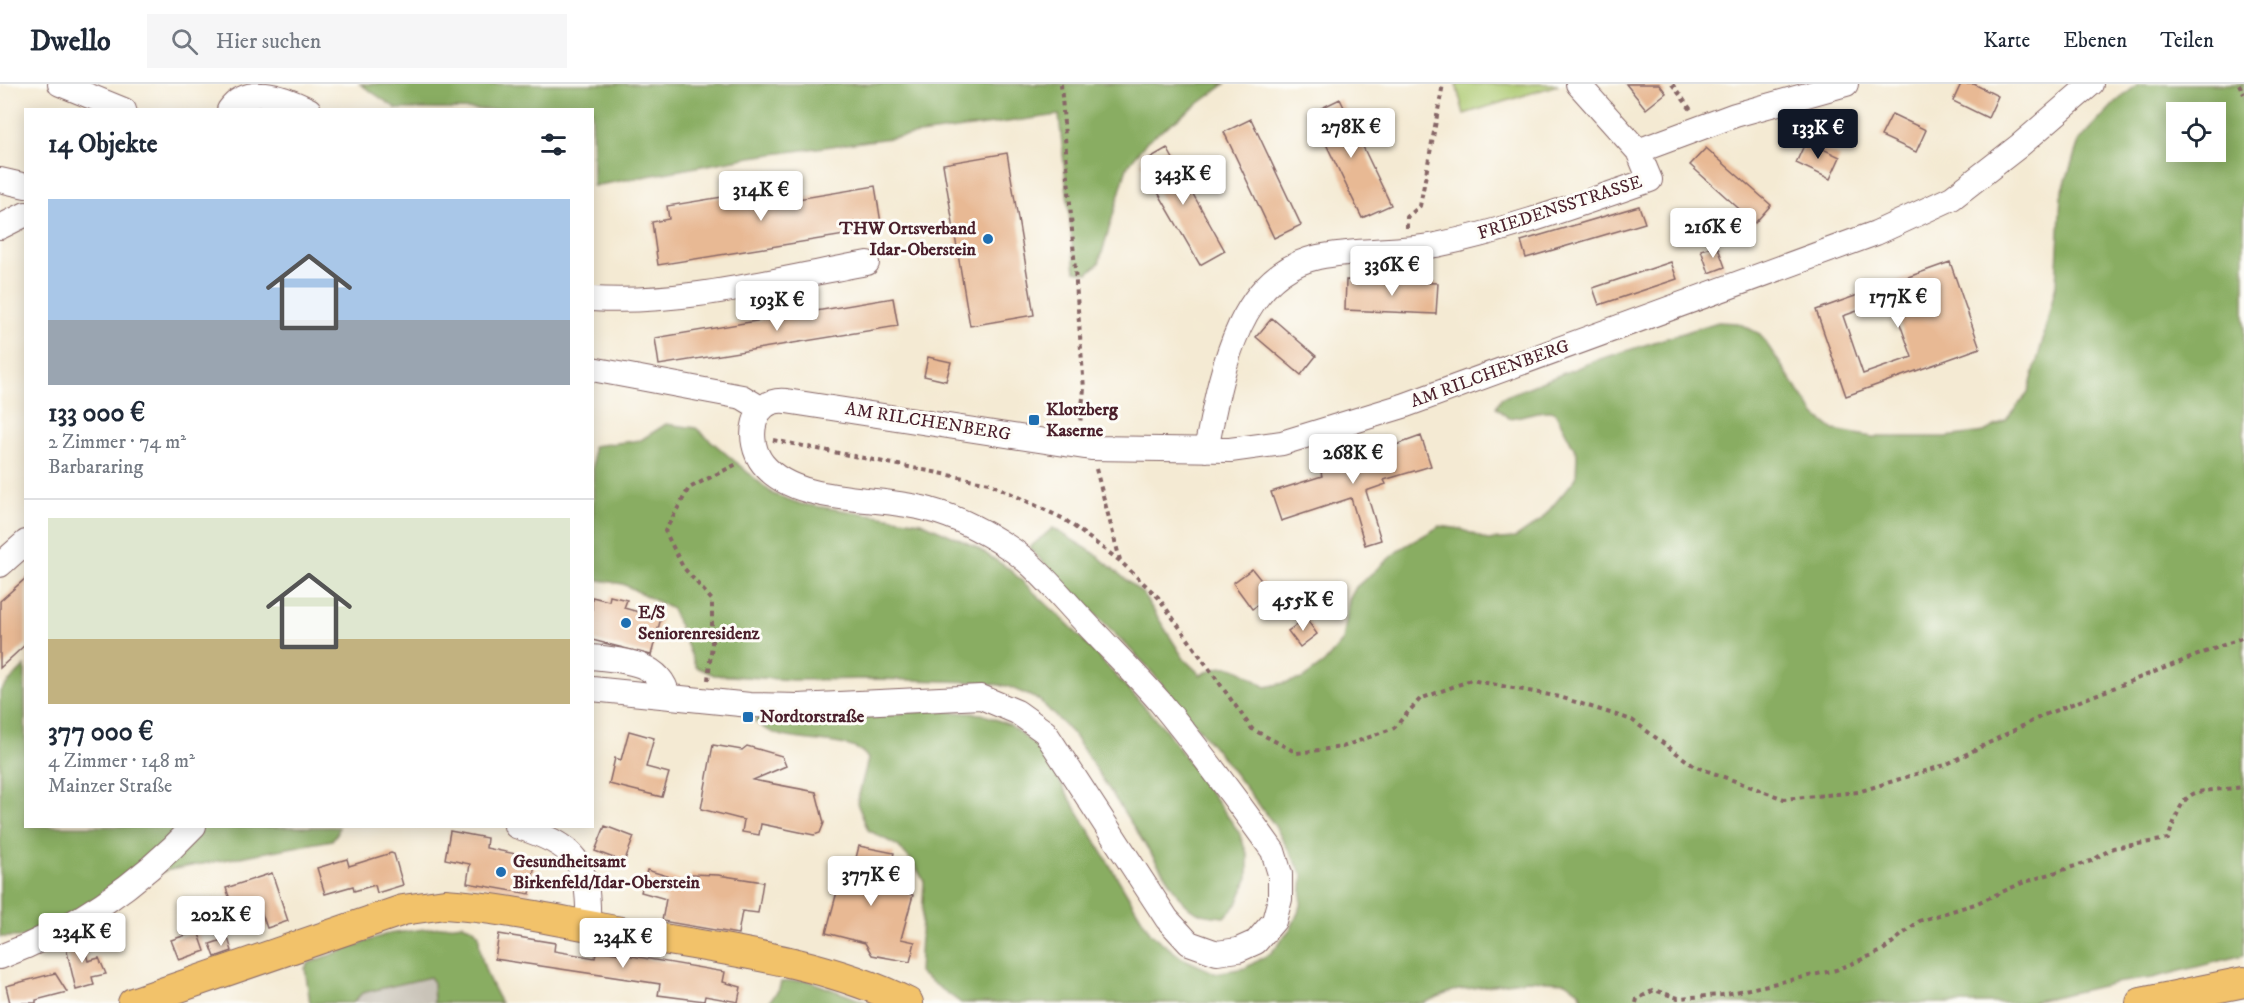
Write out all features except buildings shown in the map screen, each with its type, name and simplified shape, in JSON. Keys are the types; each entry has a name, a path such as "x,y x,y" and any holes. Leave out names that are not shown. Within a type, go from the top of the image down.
{"main road":[{"path":"133,1003 270,954 420,906 461,905 756,955 837,973 904,1002"},
{"path":"2141,1003 2244,982"}],"street":[{"path":"60,84 109,107"},
{"path":"1578,84 1638,151 1702,125 1846,84"},
{"name":"AM RILCHENBERG","path":"762,409 774,402 786,401 1091,448 1230,450 1282,443 1336,428 1876,233 1952,198 2019,146 2091,84"},
{"path":"230,108 235,96 249,88 264,88 305,108"},
{"name":"FRIEDENSSTRASSE","path":"1206,450 1221,380 1241,324 1260,292 1286,270 1316,258 1355,252 1408,249 1502,228 1650,180 1638,151"},
{"path":"0,180 24,186"},
{"path":"0,227 24,215"},
{"path":"594,299 616,301 695,294 867,263"},
{"path":"594,369 642,376 742,397 762,409 755,422 754,445 777,477 794,486 824,493 931,510 971,526 1010,548 1051,587 1160,702 1273,851 1280,874 1280,899 1274,921 1256,942 1238,950 1217,953 1190,943 1167,919 1140,881 1071,769 1044,732 1017,712 981,697 798,706 705,701 594,689"},
{"path":"1,562 24,544"},
{"path":"594,657 633,662 647,668 658,674 668,696"},
{"path":"0,957 64,928 101,907 162,860 192,828"},
{"path":"522,828 562,844 573,856 587,886 588,926"}],"path":[{"path":"1061,84 1077,330 1084,389 1080,424"},
{"path":"1408,249 1407,217 1420,206 1443,84"},
{"path":"1672,84 1702,125"},
{"path":"2239,84 2244,94"},
{"path":"705,701 712,644 712,600 683,567 665,531 689,488 754,445 793,443 988,483 1064,519 1120,561 1158,597 1252,729 1297,753 1342,747 1394,728 1420,699 1471,680 1560,697 1632,720 1694,766 1784,800 1858,792 1945,765 2044,715 2244,637"},
{"path":"1091,448 1120,561"},
{"path":"1636,1003 1637,999 1654,990 1678,998 1722,995 1836,970 1882,951 1919,921 1974,904 2022,883 2091,861 2113,848 2168,839 2185,798 2196,792 2244,787"}],"shaded area":[{"path":"430,977 433,981 434,1003 353,1003 362,993"}],"green space":[{"path":"360,84 1225,84 1147,141 1127,167 1099,263 1088,273 1075,271 1059,115 751,157 594,186 594,108 396,108"},
{"path":"1456,84 1557,84 1558,85 1464,114"},
{"path":"2138,84 2244,84 2244,955 2153,978 2115,983 2027,1003 1583,1003 1580,992 1566,982 1527,980 1453,991 1423,1003 961,1003 919,973 924,881 913,862 898,846 868,830 857,803 868,759 860,751 848,746 781,735 766,730 755,721 757,717 863,718 928,710 982,714 1010,725 1041,750 1151,934 1182,958 1215,973 1245,968 1271,953 1291,928 1301,906 1303,875 1273,823 1146,665 1029,548 1053,528 1094,553 1143,594 1184,659 1201,675 1221,667 1235,668 1266,687 1302,679 1324,663 1343,641 1349,600 1356,587 1400,549 1440,526 1461,529 1487,540 1515,538 1541,520 1576,478 1577,454 1555,412 1544,411 1508,418 1496,407 1501,398 1597,360 1718,322 1738,323 1760,334 1815,415 1834,430 1872,437 1946,437 1984,432 2006,420 2028,393 2056,284 2061,196 2079,141 2116,102"},
{"path":"666,424 696,428 773,494 801,504 921,522 974,546 1008,568 1070,626 1165,729 1239,832 1248,856 1248,877 1237,904 1225,917 1211,916 1190,908 1180,898 1073,734 1039,700 1007,686 975,682 877,679 793,680 714,675 696,667 672,609 623,584 594,579 594,446 641,440"},
{"path":"24,667 24,828 339,828 338,832 332,840 164,871 24,937 0,937 0,691"},
{"path":"462,924 473,928 479,935 485,971 501,1003 434,1003 433,981 430,977 362,993 353,1003 310,1003 305,968 309,963 387,934"},
{"path":"806,980 869,1003 768,1003 779,989 781,982"}],"place":[{"name":"THW Ortsverband Idar-Oberstein","path":"988,239"},
{"name":"Klotzberg Kaserne","path":"1034,420"},
{"name":"E/S Seniorenresidenz","path":"626,623"},
{"name":"Nordtorstraße","path":"748,717"},
{"name":"Gesundheitsamt Birkenfeld/Idar-Oberstein","path":"501,872"}]}
